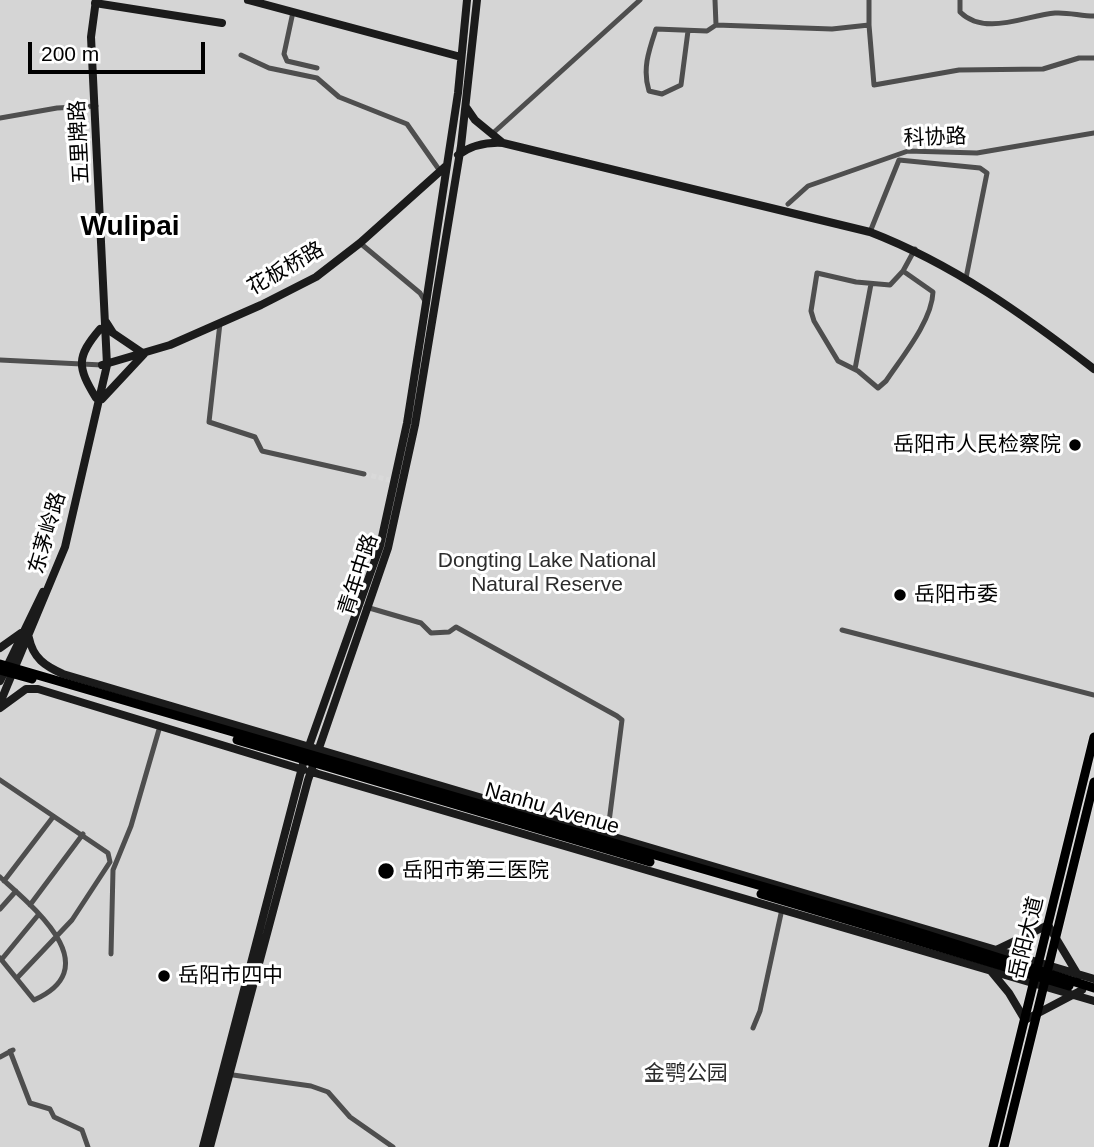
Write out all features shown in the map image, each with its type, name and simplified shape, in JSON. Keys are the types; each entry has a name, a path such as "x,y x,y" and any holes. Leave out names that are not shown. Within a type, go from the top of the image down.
{"main road":[{"path":"248,0 461,57"},
{"name":"青年中路","path":"203,1147 226,1074 310,761 363,606 380,545 407,423 467,0"},
{"name":"青年中路","path":"363,606 388,548 415,425 459,155 477,0"},
{"path":"94,1 222,23"},
{"name":"五里牌路","path":"94,1 91,37 93,107 105,365"},
{"path":"466,107 475,120 503,143 870,232 915,249 995,295 1094,369"},
{"name":"花板桥路","path":"105,365 144,354 220,323 316,277 360,243 469,147 491,142 503,143"},
{"path":"103,325 144,354 99,398 82,374 85,346 103,325"},
{"name":"东茅岭路","path":"0,681 29,638 65,547 105,365"},
{"name":"东茅岭路","path":"0,703 7,669 61,546 99,398"},
{"path":"0,648 18,637 27,625"},
{"path":"29,638 36,656 48,667 63,674 310,761 782,909 990,970 1077,974 1094,979"},
{"name":"Nanhu Avenue","path":"7,669 310,761 1041,974 1087,988 1094,994"},
{"path":"0,708 26,689 38,690 160,726 605,834 999,949 1073,995 1094,1001"},
{"name":"岳阳大道","path":"1004,1147 1037,1013 1048,925 1094,737"},
{"name":"青年中路","path":"211,1147 226,1074 310,761"},
{"name":"岳阳大道","path":"993,1147 1025,1020 1056,937 1094,782"},
{"path":"1048,925 1056,937 1087,988 1025,1020 983,957 1048,925"}],"street":[{"path":"492,134 640,0"},
{"path":"715,0 716,25"},
{"path":"869,0 874,85 960,69 1043,69 1079,58 1094,58"},
{"path":"960,0 960,12 977,23 1016,22 1053,13 1094,16"},
{"path":"293,12 284,54 287,61 317,68"},
{"path":"688,31 681,85 662,94 649,91 645,79 647,56 656,29 707,30 716,25 832,29 869,25"},
{"path":"240,55 270,68 317,78 339,97 407,124 443,169"},
{"path":"0,118 57,108 93,107"},
{"name":"科协路","path":"788,204 808,186 908,151 977,153 1094,133"},
{"path":"870,232 899,160 981,168 987,173 966,278"},
{"path":"360,243 420,293 426,303"},
{"path":"903,271 933,292 928,318 886,381 878,388 855,369 838,361 814,321 811,311 817,273 890,285 903,271 915,249"},
{"path":"855,369 871,284"},
{"path":"220,323 209,422 255,438 262,450 364,474"},
{"path":"0,360 105,365"},
{"path":"363,606 421,623 430,633 449,632 456,627 622,720 609,822 605,834"},
{"path":"842,631 1094,695"},
{"path":"111,954 113,870 131,827 160,726"},
{"path":"0,780 53,817 83,834 108,853 110,862 72,920 55,934 17,978"},
{"path":"39,914 1,959 34,1000 46,995 59,982 66,964 65,949 39,914 2,879 53,817"},
{"path":"30,905 83,834"},
{"path":"0,909 16,891"},
{"path":"753,1027 760,1011 782,909"},
{"path":"0,1057 12,1051 30,1102 50,1109 54,1118 82,1130 88,1147"},
{"path":"226,1074 312,1086 328,1092 350,1117 393,1147"}],"green space":[{"name":"Dongting Lake National Natural Reserve","path":"0,0 1094,0 1094,1147 0,1147"}],"tunnel":[{"path":"364,474 394,481"}],"place":[{"name":"岳阳市人民检察院","path":"1075,445"},
{"name":"岳阳市委","path":"900,595"},
{"name":"岳阳市第三医院","path":"386,871"},
{"name":"岳阳市四中","path":"164,976"}],"district":[{"name":"Wulipai","path":"130,227"}],"park label":[{"name":"金鹗公园","path":"686,1074"}]}
